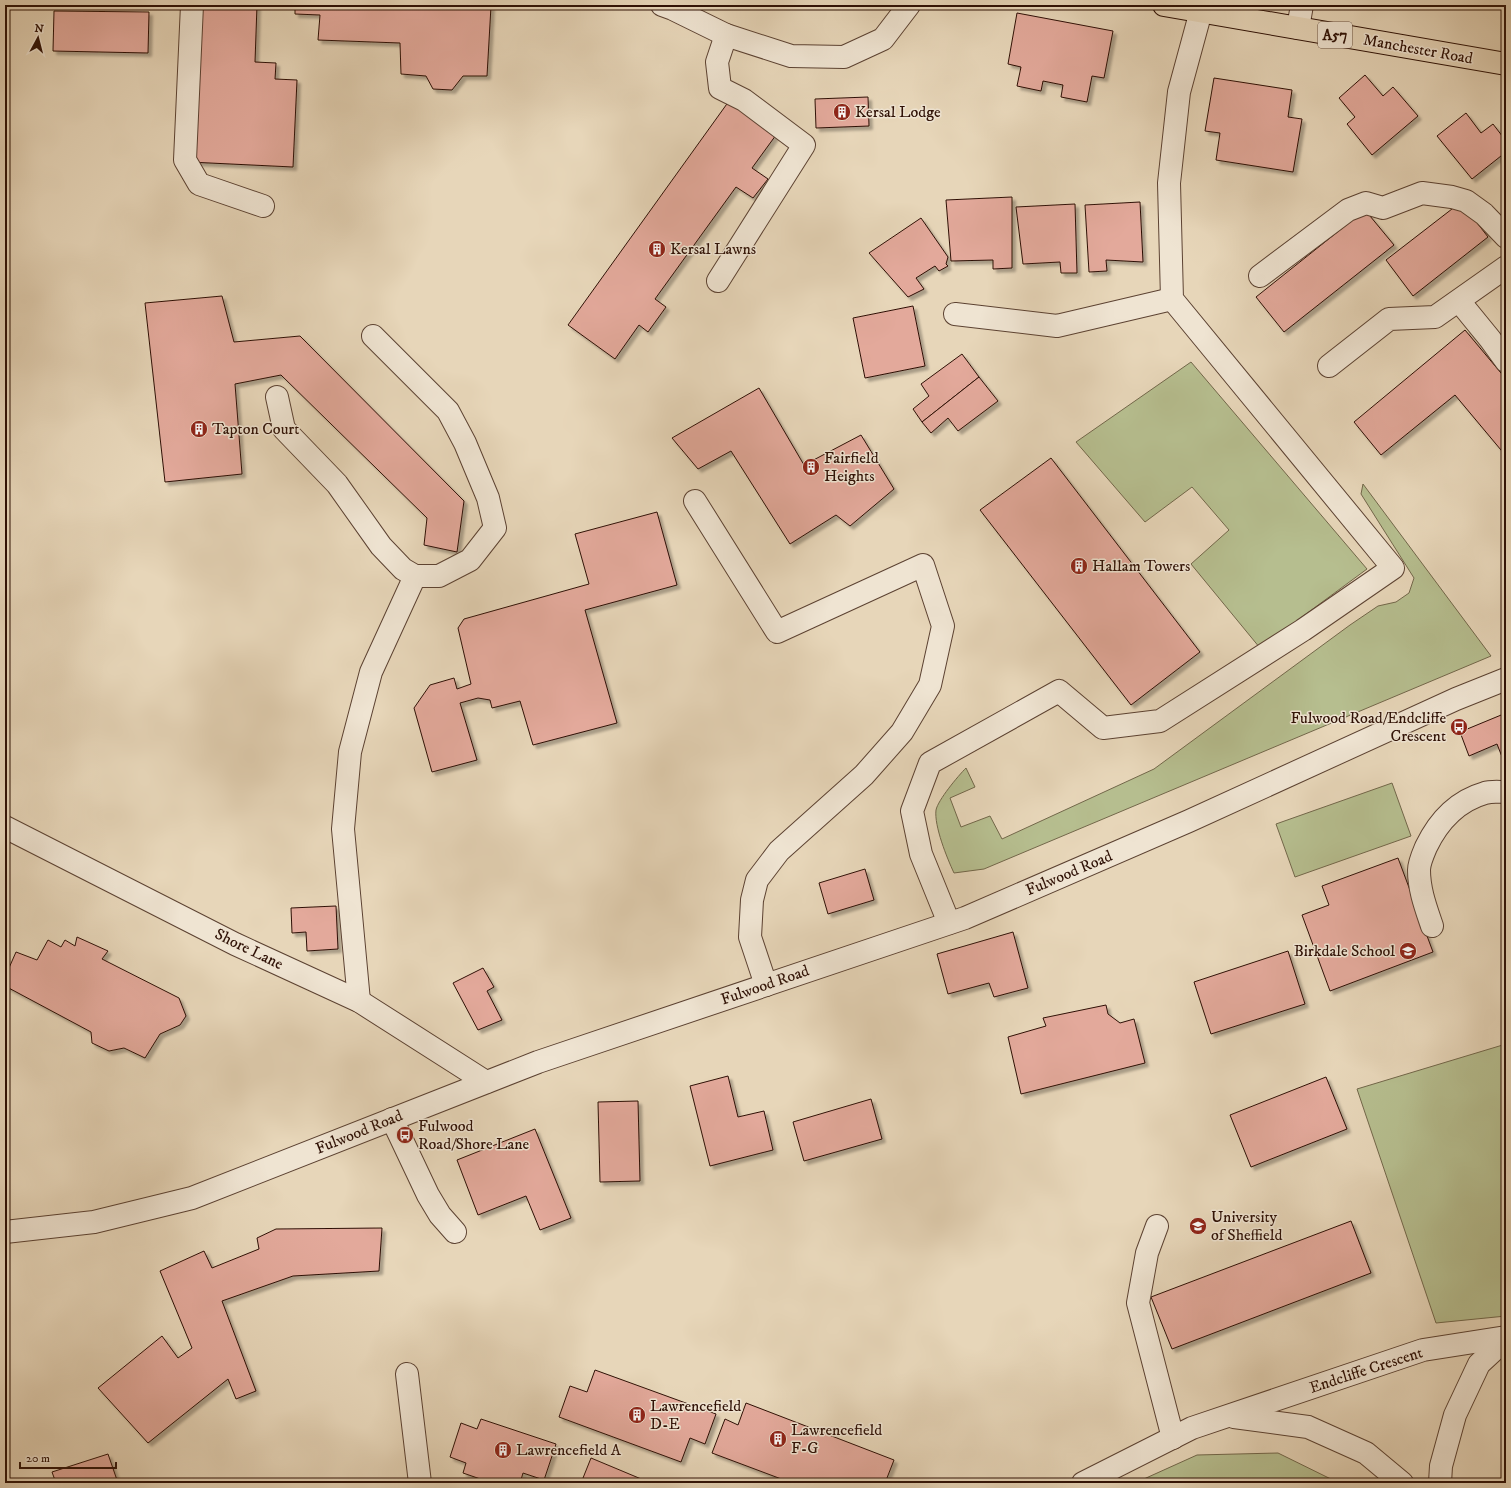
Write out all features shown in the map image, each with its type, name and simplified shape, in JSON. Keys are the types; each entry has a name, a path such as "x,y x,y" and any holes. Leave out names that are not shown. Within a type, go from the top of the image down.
{"main road":[{"name":"Manchester Road","path":"1164,5 1506,64"}],"street":[{"path":"192,5 185,160 199,184 264,206"},
{"path":"662,5 726,35 791,56 844,57 883,39 909,5"},
{"path":"1298,28 1302,5"},
{"path":"949,923 921,854 912,811 930,763 1059,691 1103,728 1160,721 1303,630 1393,568 1172,299 1169,183 1179,92 1201,12"},
{"path":"718,281 804,145 744,100 720,88 717,62 726,35"},
{"path":"1260,276 1348,210 1366,203 1383,208 1422,193 1452,197 1466,201 1484,214 1506,237"},
{"path":"1329,366 1389,319 1435,317 1506,267"},
{"path":"955,314 1057,326 1172,299"},
{"path":"1459,301 1506,361"},
{"path":"277,398 284,428 337,484 381,546 403,569 415,576 440,576 470,560 495,528 488,498 465,443 448,411 373,336"},
{"path":"695,501 778,632 923,565 943,626 930,685 902,732 864,775 779,851 757,880 752,900 750,937 766,985"},
{"path":"359,1002 342,829 350,752 370,672 415,576"},
{"name":"Fulwood Road","path":"5,1232 94,1222 192,1198 538,1062 965,918 1181,824 1456,699 1506,679"},
{"path":"1432,926 1420,888 1419,869 1423,853 1432,835 1446,816 1460,805 1486,793 1506,792"},
{"name":"Shore Lane","path":"5,827 235,944 359,1002 486,1082"},
{"path":"392,1119 428,1195 440,1215 455,1232"},
{"path":"1157,1226 1146,1253 1138,1303 1173,1438"},
{"name":"Endcliffe Crescent","path":"1083,1483 1192,1428 1423,1350 1506,1338"},
{"name":"Endcliffe Crescent","path":"1440,1483 1441,1466 1455,1415 1479,1364 1506,1338"},
{"path":"407,1374 420,1483"},
{"name":"Endcliffe Crescent","path":"1229,1416 1308,1427 1366,1453 1402,1483"}],"green space":[{"path":"1191,362 1367,569 1260,648 1191,564 1229,530 1192,487 1145,522 1076,442"},
{"path":"1363,484 1491,656 984,869 954,873 939,833 936,810 944,794 966,768 975,787 950,798 961,827 990,816 1002,839 1154,769 1350,625 1378,606 1396,602 1409,593 1414,578 1361,494"},
{"path":"1392,783 1411,836 1295,877 1276,824"},
{"path":"1506,1044 1506,1316 1436,1323 1357,1089"},
{"path":"1278,1453 1339,1483 1135,1483 1197,1455"}],"building":[{"path":"196,5 257,5 255,62 276,63 275,79 297,80 293,167 189,162"},
{"path":"295,5 491,6 487,76 463,76 452,90 433,89 426,76 401,74 400,43 318,40 320,15 295,14"},
{"path":"54,11 149,12 148,53 53,51"},
{"path":"1017,13 1113,31 1104,78 1092,76 1087,102 1061,97 1063,85 1043,81 1041,91 1017,86 1021,67 1008,64"},
{"path":"1365,75 1383,96 1393,87 1418,116 1372,155 1347,124 1355,117 1339,98"},
{"path":"1214,78 1292,90 1288,117 1302,119 1293,172 1216,160 1220,133 1205,131"},
{"name":"Kersal Lodge","path":"868,97 869,126 816,128 815,99"},
{"name":"Kersal Lawns","path":"729,101 776,135 752,168 768,179 753,198 736,187 655,299 666,307 648,332 639,325 615,359 568,325"},
{"path":"1466,113 1481,133 1493,124 1506,141 1506,152 1472,179 1437,136"},
{"path":"1012,197 1012,268 993,269 993,260 951,261 946,200"},
{"path":"1140,202 1143,262 1106,260 1107,271 1089,272 1085,205"},
{"path":"1461,202 1488,237 1413,296 1386,260"},
{"path":"1075,204 1077,273 1061,273 1060,262 1023,264 1016,207"},
{"path":"1365,210 1394,245 1284,332 1256,297"},
{"path":"921,218 948,257 946,264 948,266 939,271 935,266 916,278 924,289 908,297 869,253"},
{"name":"Tapton Court","path":"222,296 234,342 300,336 464,501 457,552 424,545 427,518 281,375 235,384 242,474 165,482 145,303"},
{"path":"913,306 925,366 865,378 853,318"},
{"path":"1465,330 1506,379 1506,456 1455,395 1381,455 1354,422"},
{"path":"962,354 979,377 922,422 913,409 929,396 921,384"},
{"path":"979,377 998,401 958,431 948,418 931,433 922,422"},
{"name":"Fairfield Heights","path":"759,388 804,465 861,435 894,489 850,526 836,515 790,544 731,451 698,469 672,438"},
{"name":"Hallam Towers","path":"1051,458 1200,652 1131,705 980,510"},
{"path":"657,512 677,585 585,610 617,723 533,745 520,701 492,708 490,700 478,698 460,703 477,760 432,772 414,708 430,685 454,678 457,689 471,684 458,628 464,619 589,584 575,534"},
{"path":"1506,713 1506,767 1497,744 1469,756 1460,732"},
{"path":"1398,858 1433,952 1330,991 1302,915 1329,905 1322,886"},
{"path":"865,869 874,900 828,914 819,883"},
{"path":"336,906 338,949 307,951 306,932 292,933 291,908"},
{"path":"1013,932 1028,988 994,997 989,983 948,994 937,954"},
{"path":"77,937 108,951 102,959 179,998 186,1016 180,1025 160,1034 145,1058 124,1048 109,1051 92,1043 91,1032 5,986 5,977 16,952 37,960 48,940 61,947 65,940 75,946"},
{"path":"1288,951 1305,1004 1211,1034 1194,982"},
{"path":"483,968 494,987 487,991 502,1020 478,1030 453,983"},
{"path":"1106,1005 1108,1014 1120,1023 1134,1019 1145,1063 1021,1094 1008,1037 1046,1026 1043,1018"},
{"path":"728,1076 738,1117 764,1111 773,1150 710,1166 690,1086"},
{"path":"1326,1077 1347,1129 1251,1167 1230,1115"},
{"path":"871,1099 882,1139 804,1161 793,1122"},
{"path":"638,1101 640,1181 600,1182 598,1102"},
{"path":"535,1129 571,1218 540,1230 526,1196 478,1215 457,1160"},
{"path":"1351,1221 1371,1273 1172,1349 1151,1297"},
{"path":"382,1228 379,1271 293,1276 222,1301 256,1391 236,1399 228,1379 148,1443 98,1388 162,1336 178,1358 192,1348 160,1271 204,1251 212,1268 259,1249 257,1238 276,1229"},
{"name":"Lawrencefield D-E","path":"595,1370 716,1414 705,1444 690,1438 681,1462 559,1417 570,1386 587,1392"},
{"name":"Lawrencefield F-G","path":"746,1403 894,1460 885,1483 792,1483 712,1453 725,1419 738,1425"},
{"name":"Lawrencefield A","path":"481,1419 556,1444 544,1480 523,1473 520,1483 492,1483 463,1473 466,1463 450,1457 461,1423 477,1429"},
{"path":"108,1454 118,1483 56,1483 52,1472"},
{"path":"591,1458 646,1481 645,1483 581,1483"}],"place":[{"name":"Kersal Lodge","path":"842,112"},
{"name":"Kersal Lawns","path":"657,249"},
{"name":"Tapton Court","path":"199,429"},
{"name":"Fairfield Heights","path":"811,467"},
{"name":"Hallam Towers","path":"1079,566"},
{"name":"Fulwood Road/Endcliffe Crescent","path":"1459,727"},
{"name":"Birkdale School","path":"1408,951"},
{"name":"Fulwood Road/Shore Lane","path":"405,1135"},
{"name":"University of Sheffield","path":"1198,1226"},
{"name":"Lawrencefield D-E","path":"637,1415"},
{"name":"Lawrencefield F-G","path":"778,1439"},
{"name":"Lawrencefield A","path":"503,1450"}]}
